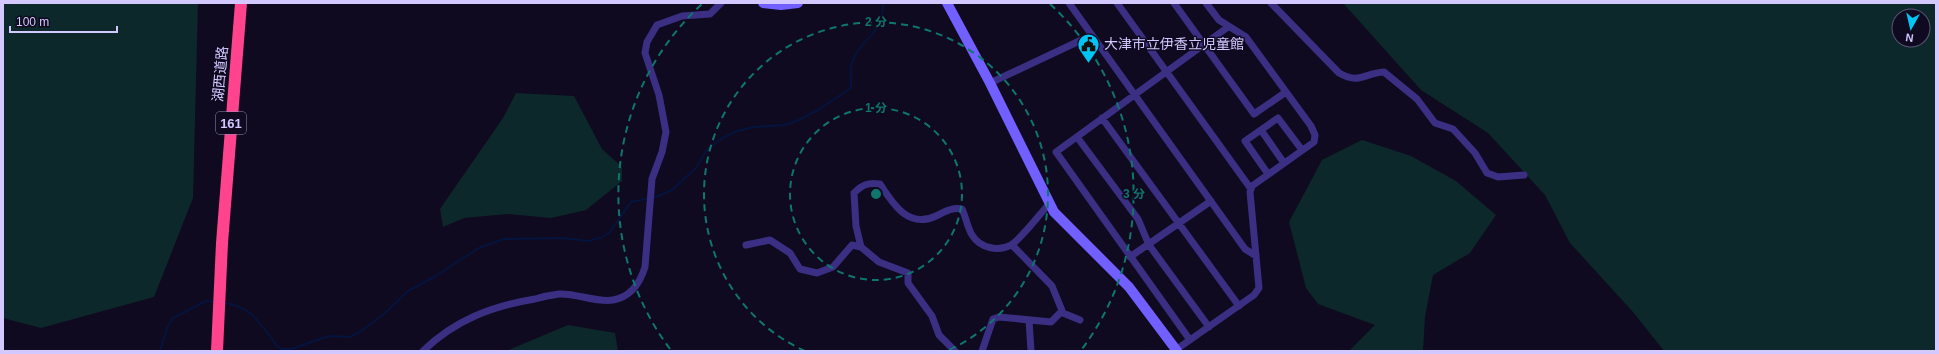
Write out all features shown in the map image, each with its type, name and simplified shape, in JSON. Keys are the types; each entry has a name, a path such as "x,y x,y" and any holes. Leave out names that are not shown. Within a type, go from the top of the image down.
{"highway":[{"name":"湖西道路","path":"222,243 221,206 226,117 236,3"},
{"name":"湖西道路","path":"217,351 222,243 241,3"}],"street":[{"path":"423,351 436,339 457,326 484,312 504,304 558,294 578,295 612,300 625,296 634,289 641,278 645,267 652,179 662,152 666,132 659,95 645,53 647,42 657,25 682,16 710,14 721,3"},
{"path":"763,3 781,5 798,3"},
{"path":"947,3 990,83 1049,204 1062,221 1130,287 1177,350 1254,295 1259,288 1251,189 1117,3"},
{"path":"1069,3 1245,249 1256,256"},
{"path":"1174,3 1254,114 1286,92"},
{"path":"1206,3 1218,20 1246,37 1315,135 1314,142 1268,174 1252,186 1251,189"},
{"path":"1271,3 1339,72 1348,78 1360,79 1384,72 1394,78 1403,88 1417,99 1434,123 1453,129 1475,153 1487,173 1498,177 1524,175"},
{"path":"1190,340 1130,258 1056,152 1228,26"},
{"path":"990,83 1092,35"},
{"path":"1102,118 1239,306"},
{"path":"1268,174 1245,141 1278,118 1302,150"},
{"path":"1261,130 1284,163"},
{"path":"1077,137 1138,219 1149,245 1209,327"},
{"path":"861,247 856,226 854,193 862,185 872,182 880,184 894,205 905,216 918,219 932,218 955,208 962,209 973,236 981,244 997,248 1012,245 1049,204"},
{"path":"1130,258 1211,201"},
{"path":"746,245 770,240 790,253 800,269 818,273 833,267 852,245 861,247 879,262 908,273 908,283 932,316 939,335 955,351"},
{"path":"1012,245 1052,286 1063,313 1080,320"},
{"path":"982,351 993,319 999,318 1051,322 1062,311"},
{"path":"1029,320 1031,351"}],"green space":[{"path":"3,3 198,3 193,198 154,297 41,328 3,318"},
{"path":"1343,3 1936,3 1936,351 1664,351 1633,312 1570,243 1545,195 1488,133 1421,90"},
{"path":"516,93 574,96 602,149 622,167 622,181 586,210 551,218 507,214 464,218 443,227 440,209 503,118"},
{"path":"1362,140 1411,156 1456,181 1496,215 1470,253 1433,275 1425,317 1423,351 1349,351 1375,325 1318,304 1306,288 1289,222 1322,160"},
{"path":"568,325 615,333 618,351 506,351"}],"waterway":[{"path":"224,303 242,308 249,312 261,324 277,346 282,349 291,349 329,336 350,337 360,332 384,314 408,291 434,277 479,248 504,239 562,238 588,241 600,238 609,233 631,202 656,197 672,190 696,168 706,151 719,140 737,131 754,127 784,125 799,120 818,110 851,88 852,63 860,47 876,30 880,23 883,3"},
{"path":"160,351 168,326 173,318 206,301 216,302"}],"place":[{"name":"大津市立伊香立児童館","path":"1088,64"}]}
